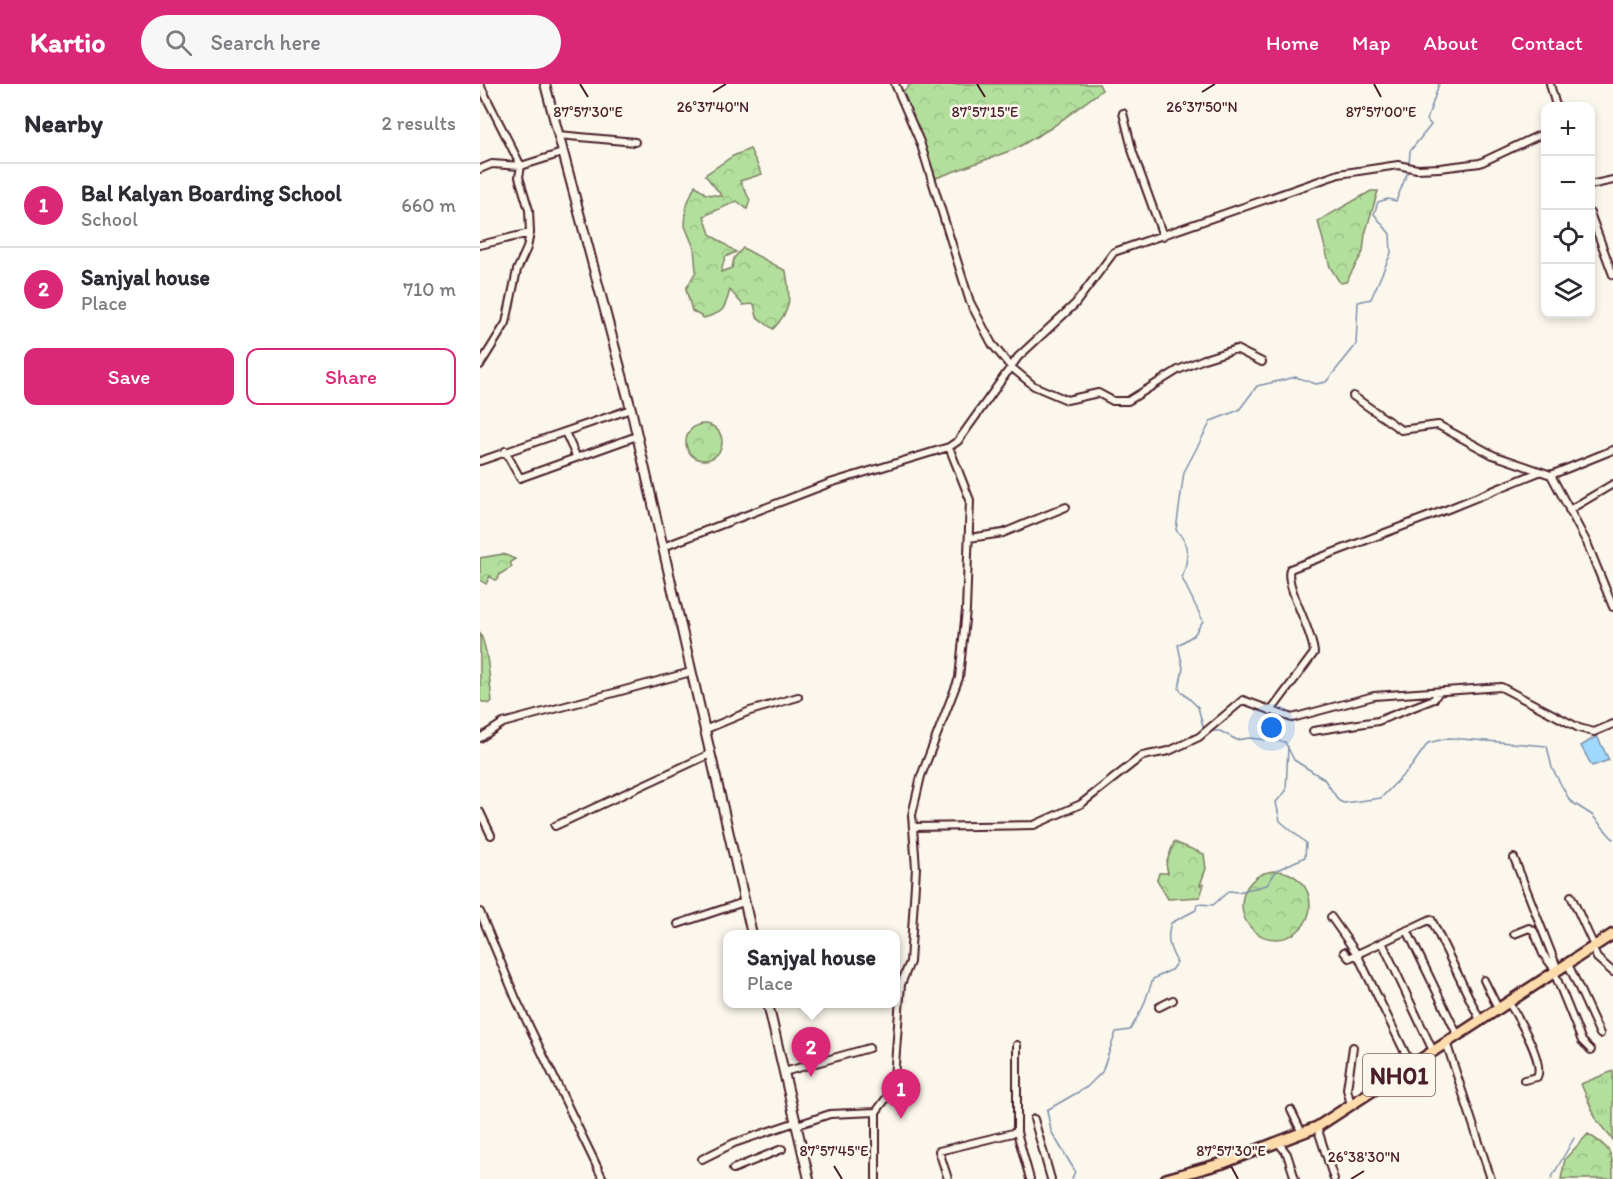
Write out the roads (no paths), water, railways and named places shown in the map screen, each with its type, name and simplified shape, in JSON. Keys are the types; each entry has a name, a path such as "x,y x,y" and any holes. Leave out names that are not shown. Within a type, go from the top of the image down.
{"highway":[{"name":"NH01","path":"1166,1179 1223,1163 1317,1127 1447,1045 1613,934"}],"street":[{"path":"545,84 631,409 751,930"},
{"path":"895,84 917,133 976,319 1011,367 1034,386 1067,400 1098,393 1113,401 1128,401 1178,370 1221,352 1236,349 1262,362"},
{"path":"1550,84 1555,102"},
{"path":"480,85 521,166 519,177 528,210 530,233 527,248 517,270 506,323 480,365"},
{"path":"1123,113 1133,153 1163,236"},
{"path":"663,547 830,483 949,447 958,441 1011,367 1075,304 1114,252 1338,174 1398,165 1417,169 1480,163 1541,134"},
{"path":"558,135 635,142"},
{"path":"480,169 492,164 521,166 562,153"},
{"path":"1595,184 1613,180"},
{"path":"1595,226 1613,275"},
{"path":"480,245 530,233"},
{"path":"1353,396 1401,430 1438,425 1492,455 1551,475 1613,450"},
{"path":"480,461 631,409"},
{"path":"565,432 576,456"},
{"path":"505,451 519,478 637,436"},
{"path":"900,997 901,984 910,962 916,868 912,814 921,776 959,678 966,610 970,500 949,447"},
{"path":"1271,711 1314,653 1306,621 1289,578 1290,569 1539,472"},
{"path":"1551,475 1587,543 1613,607"},
{"path":"1569,510 1613,484"},
{"path":"969,538 1003,533 1066,507"},
{"path":"480,738 503,723 691,672"},
{"path":"913,827 1034,825 1081,804 1142,756 1183,745 1206,731 1243,700 1292,718 1374,696 1501,687 1579,728 1594,732 1613,724"},
{"path":"1313,731 1378,721 1434,699 1438,693"},
{"path":"704,730 750,711 798,697"},
{"path":"555,826 710,754"},
{"path":"480,812 491,835"},
{"path":"1514,858 1582,1041 1591,1050"},
{"path":"1571,896 1597,958 1613,972"},
{"path":"678,924 744,902"},
{"path":"480,912 516,999 603,1179"},
{"path":"1331,917 1357,954 1412,1067"},
{"path":"1344,952 1349,958 1431,919 1481,1022"},
{"path":"1514,934 1529,928 1534,931 1543,954 1556,971"},
{"path":"1407,930 1459,1037"},
{"path":"1382,942 1434,1053"},
{"path":"1568,964 1600,1034"},
{"path":"1484,980 1499,1010"},
{"path":"1159,1007 1173,1000"},
{"path":"1509,1003 1522,1025 1539,1069 1537,1077 1524,1080"},
{"path":"769,1008 809,1179"},
{"path":"876,1179 876,1112 890,1094 894,1078 899,1008"},
{"path":"1017,1045 1017,1132 1030,1179"},
{"path":"1447,1045 1491,1179"},
{"path":"1352,1106 1347,1089 1353,1047"},
{"path":"784,1072 869,1048"},
{"path":"1291,1110 1302,1134"},
{"path":"702,1159 734,1143 831,1114 876,1112"},
{"path":"1034,1119 1051,1179"},
{"path":"1317,1127 1334,1179"},
{"path":"948,1179 939,1151 1017,1132"},
{"path":"1278,1142 1287,1154 1295,1179"},
{"path":"733,1169 783,1149"}],"water":[{"path":"1597,736 1609,760 1592,766 1581,746"}],"waterway":[{"path":"1409,166 1410,151 1431,125 1427,120 1439,84"},
{"path":"1204,730 1198,707 1179,689 1183,668 1178,645 1194,635 1203,621 1182,578 1187,553 1184,541 1176,530 1184,472 1211,421 1239,410 1257,386 1296,377 1316,384 1326,382 1356,345 1358,302 1371,299 1391,253 1390,234 1374,214 1378,202 1388,199 1396,201 1408,171"},
{"path":"1211,731 1220,731 1237,740 1249,738 1285,742 1294,760 1324,779 1339,801 1344,803 1381,798 1411,767 1428,743 1449,738 1547,746 1552,768 1570,801 1592,815 1613,839"},
{"path":"1072,1179 1075,1171 1051,1131 1047,1110 1087,1087 1102,1072 1116,1032 1130,1030 1143,1007 1153,979 1171,970 1177,962 1169,943 1171,923 1196,910 1197,904 1213,905 1229,891 1238,892 1267,885 1277,870 1305,857 1306,843 1280,821 1276,802 1286,791 1288,746"},
{"path":"1551,1179 1574,1138"}],"place":[{"name":"Sanjyal house","path":"811,1077"},
{"name":"Bal Kalyan Boarding School","path":"901,1119"}]}
